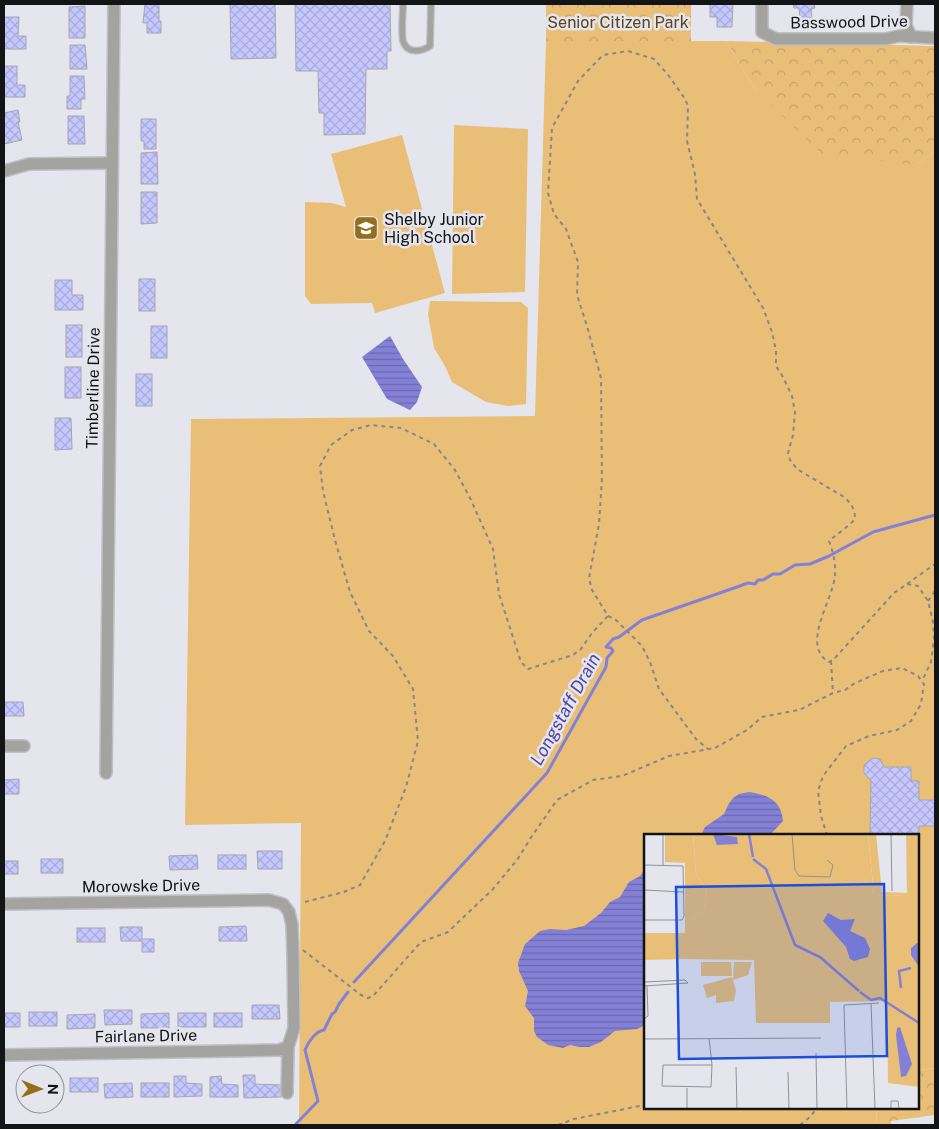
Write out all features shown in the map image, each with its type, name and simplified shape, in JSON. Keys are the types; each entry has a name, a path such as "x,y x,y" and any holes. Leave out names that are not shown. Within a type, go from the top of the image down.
{"street":[{"name":"Timberline Drive","path":"106,772 114,4"},
{"name":"Basswood Drive","path":"762,4 761,29 765,34 776,39 885,39 898,36 935,38"},
{"path":"907,4 906,25 911,37"},
{"path":"4,171 29,164 112,163"},
{"path":"4,746 24,746"},
{"name":"Morowske Drive","path":"4,904 269,900 279,902 286,906 292,925 294,1028 288,1047"},
{"path":"287,1093 288,1047"},
{"name":"Fairlane Drive","path":"4,1055 279,1050 288,1047"}],"lane":[{"path":"403,4 404,42 408,48 416,52 425,50 430,46 431,4"}],"path":[{"path":"708,749 696,739 672,708 659,689 650,662 642,646 629,635 615,618 608,616 592,590 589,578 600,524 602,487 601,378 588,326 577,295 578,262 566,229 554,214 548,192 552,128 578,81 603,54 628,50 654,58 669,76 688,106 687,140 695,174 697,199 763,308 772,332 776,351 776,366 792,396 795,412 793,435 788,453 790,460 797,470 844,497 850,502 855,512 855,519 829,540 835,563 835,576 833,589 818,628 816,643 822,656 829,662 831,661"},
{"path":"305,902 344,892 360,885 385,841 406,787 418,741 413,689 393,656 369,631 350,592 334,540 323,491 320,466 331,445 352,430 371,425 401,428 434,444 455,470 470,498 492,549 499,594 521,662 528,669 573,655 608,616"},
{"path":"833,693 831,661 894,593 935,564"},
{"path":"907,584 918,586 928,601 933,622 934,639 931,662 922,681"},
{"path":"928,601 935,591"},
{"path":"303,950 361,995 368,998 373,996 421,942 448,932 493,889 517,860 557,800 593,780 622,776 669,756 715,748 747,730 762,717 799,710 833,693 845,690 855,683 883,672 902,668 918,676 924,684 921,704 910,721 897,730 869,736 846,746 822,776 818,791 821,816 827,834"},
{"path":"558,1125 574,1118 644,1105"},
{"path":"800,1125 810,1118 817,1109"}],"green space":[{"name":"Senior Citizen Park","path":"546,4 691,4 691,41 546,41"},
{"path":"546,41 726,41 756,91 915,165 935,152 935,1068 919,1070 919,834 644,834 644,1109 877,1109 876,1125 299,1125 301,823 185,825 191,419 535,416"},
{"path":"726,41 935,46 935,152 915,165 823,155 756,91"},
{"path":"454,125 528,129 525,292 452,294"},
{"path":"402,135 445,293 375,313 372,303 311,304 305,296 305,202 332,203 346,207 331,154"},
{"path":"430,301 521,302 528,308 526,404 508,406 486,402 452,382 434,348 428,314"},
{"path":"935,1068 935,1115 891,1121 891,1125 876,1125 877,1109 919,1109 919,1070"}],"shaded area":[{"path":"390,336 422,387 417,402 410,410 387,399 362,357"},
{"path":"749,792 768,797 780,808 783,821 771,834 702,834 705,827 724,814 733,798 739,794"},
{"path":"644,870 644,1026 637,1029 615,1031 601,1042 589,1047 570,1045 563,1048 548,1045 537,1037 534,1031 534,1018 525,1006 528,991 519,971 518,963 525,944 540,931 550,929 566,930 584,926 601,913 610,902 620,897 629,882 640,876"}],"building":[{"path":"145,4 159,4 161,33 147,33 147,23 143,23"},
{"path":"230,4 275,4 276,58 231,59"},
{"path":"295,4 390,4 391,51 387,51 387,69 366,69 365,134 324,135 324,113 319,113 318,71 296,71"},
{"path":"710,4 733,4 732,27 717,27 717,17 710,17"},
{"path":"793,4 814,4 815,8 811,9 812,18 800,19 799,8 794,8"},
{"path":"85,6 85,38 69,38 69,7"},
{"path":"4,17 19,17 18,36 26,36 26,49 4,49"},
{"path":"70,45 85,45 87,69 70,69"},
{"path":"4,66 17,66 17,85 25,85 25,97 4,97"},
{"path":"70,76 84,76 85,99 81,99 81,109 67,109 67,96 70,96"},
{"path":"18,110 20,122 18,122 22,140 4,144 4,113"},
{"path":"68,116 84,116 85,144 68,144"},
{"path":"141,119 156,119 156,149 144,149 144,141 141,141"},
{"path":"157,152 158,184 141,184 141,153"},
{"path":"141,192 157,192 157,223 141,224"},
{"path":"139,279 155,279 155,311 139,311"},
{"path":"55,280 72,280 72,295 83,295 83,310 55,310"},
{"path":"66,325 82,325 82,357 66,357"},
{"path":"151,326 167,326 167,358 151,358"},
{"path":"65,367 81,367 81,398 65,398"},
{"path":"136,374 152,374 152,406 136,406"},
{"path":"55,418 71,418 72,449 55,450"},
{"path":"4,702 23,702 24,716 4,716"},
{"path":"872,758 880,759 884,767 911,767 911,781 919,781 919,800 935,800 935,826 919,826 919,834 870,834 871,781 864,773 864,765"},
{"path":"19,779 19,794 4,794 4,780"},
{"path":"257,851 282,851 282,869 258,869"},
{"path":"197,855 198,869 170,870 169,856"},
{"path":"218,855 246,855 246,869 218,869"},
{"path":"41,859 63,859 63,873 41,873"},
{"path":"4,861 18,861 18,874 4,874"},
{"path":"246,926 247,941 219,941 219,927"},
{"path":"120,927 142,927 142,939 154,939 154,952 142,952 142,941 121,941"},
{"path":"77,928 105,928 105,942 77,942"},
{"path":"252,1005 279,1005 280,1019 252,1019"},
{"path":"104,1010 132,1010 132,1024 105,1025"},
{"path":"29,1012 57,1012 57,1026 29,1026"},
{"path":"4,1013 20,1013 20,1027 4,1027"},
{"path":"169,1013 169,1028 141,1028 141,1014"},
{"path":"178,1013 206,1013 206,1027 178,1027"},
{"path":"214,1013 242,1013 242,1027 214,1027"},
{"path":"95,1014 95,1028 67,1029 67,1015"},
{"path":"243,1075 255,1075 255,1084 281,1085 281,1097 244,1098"},
{"path":"174,1076 186,1076 186,1083 202,1084 202,1096 174,1097"},
{"path":"221,1076 222,1084 238,1085 238,1097 210,1097 210,1077"},
{"path":"70,1078 98,1078 98,1092 70,1092"},
{"path":"132,1083 133,1097 105,1098 104,1084"},
{"path":"141,1083 169,1083 169,1097 141,1097"}],"waterway":[{"name":"Longstaff Drain","path":"354,982 547,773 606,667 607,658 613,651 611,648 606,647 613,639 619,637 642,620 748,583 755,584 758,580 763,580 773,574 780,574 795,565 810,564 873,532 935,515"},
{"name":"Longstaff Drain","path":"295,1125 318,1101 305,1050 313,1037 318,1032 324,1030 332,1014 348,992"}],"place":[{"name":"Shelby Junior High School","path":"366,228"}]}
